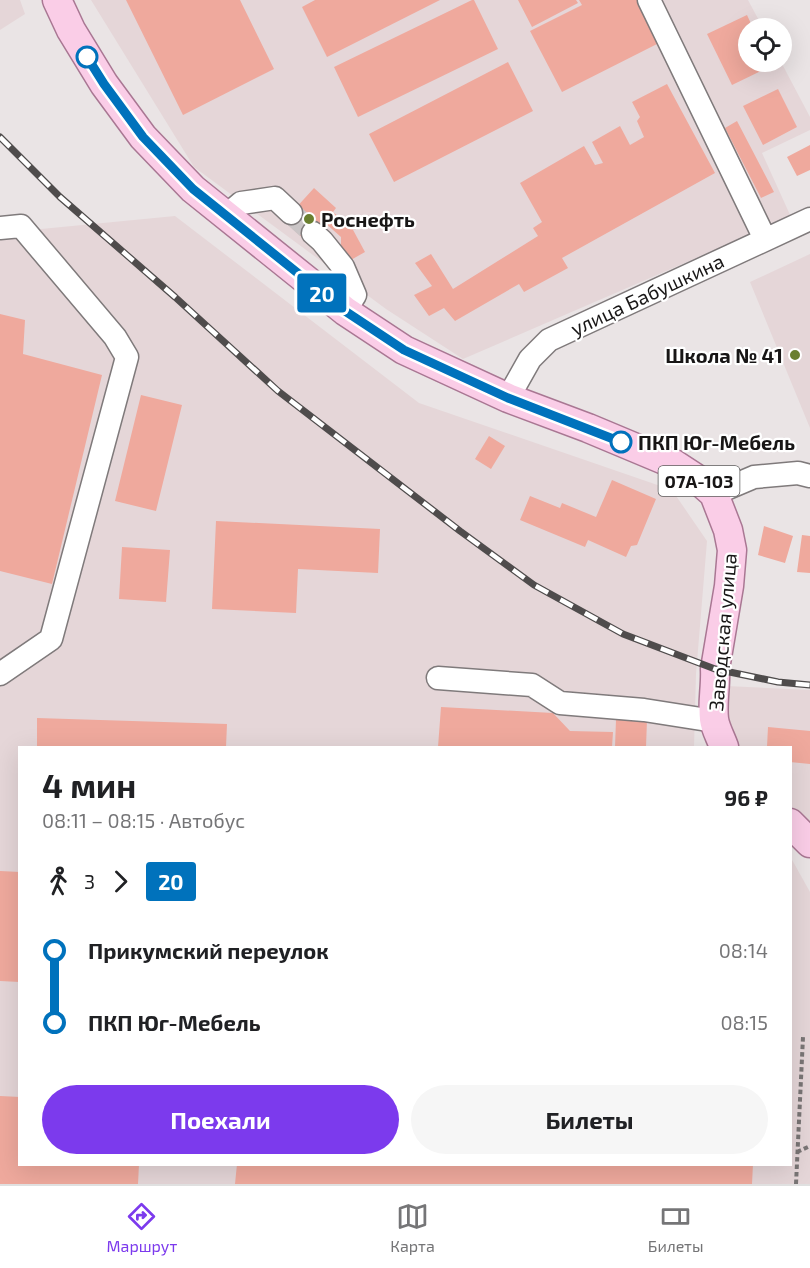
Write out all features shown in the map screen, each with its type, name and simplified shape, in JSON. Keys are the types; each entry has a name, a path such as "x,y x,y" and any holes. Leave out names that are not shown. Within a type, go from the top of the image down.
{"main road":[{"name":"07А-103","path":"57,0 70,30 104,84 143,137 193,189 345,311 404,350 508,398"},
{"name":"Заводская улица","path":"508,398 674,464 714,494 728,530 732,550 729,586 715,669 713,699 714,720 724,746"},
{"path":"792,825 810,843"}],"street":[{"path":"649,0 765,239"},
{"path":"227,215 241,203 275,198 291,213"},
{"name":"улица Бабушкина","path":"508,398 530,359 549,340 810,219"},
{"path":"0,674 51,639 127,357 115,337 10,227"},
{"path":"314,233 343,267 355,295 345,311"},
{"path":"714,494 754,477 798,473 810,476"},
{"path":"438,678 532,685 560,703 644,710 714,720"}],"path":[{"path":"796,1184 803,1037"},
{"path":"797,1152 810,1146"}],"shaded area":[{"path":"0,0 20,0 25,14 0,30"},
{"path":"91,0 748,0 758,18 738,18 738,72 786,72 810,117 810,130 762,153 791,217 463,359 386,309 194,167"},
{"path":"175,216 419,403 672,490 707,541 696,674 694,746 18,746 18,1166 792,1166 792,860 810,892 810,1184 0,1184 0,233"},
{"name":"Школа № 41","path":"810,254 810,428 750,282"},
{"path":"726,686 810,690 810,826 792,807 792,746 737,746 724,718"}],"building":[{"path":"126,0 240,0 274,69 183,115"},
{"path":"315,0 440,0 327,57 302,7"},
{"path":"472,0 498,49 358,117 334,67"},
{"path":"518,0 576,0 578,3 532,27"},
{"path":"579,0 638,0 659,43 562,92 530,31 582,5"},
{"path":"738,19 738,72 759,72 732,85 707,34"},
{"path":"508,62 533,111 394,182 369,134"},
{"path":"667,84 715,173 562,258 568,268 524,292 519,284 455,321 444,308 429,316 414,295 432,286 415,263 431,254 453,289 538,236 533,228 542,222 520,183 584,146 595,165 603,163 592,142 620,126 630,145 644,137 637,121 640,117 632,102"},
{"path":"778,89 797,127 763,145 743,106"},
{"path":"737,121 774,192 761,198 725,128"},
{"path":"810,145 810,170 797,176 787,157"},
{"path":"314,188 336,208 333,212 352,228 365,252 349,261 341,245 341,237 324,222 306,241 284,221"},
{"path":"0,314 25,320 23,354 102,375 52,584 0,571"},
{"path":"141,395 182,405 156,511 115,501"},
{"path":"489,436 505,446 491,469 475,459"},
{"path":"612,480 656,499 637,545 631,546 626,557 588,540 585,547 520,520 530,496 560,508 562,503 596,517"},
{"path":"216,521 380,529 378,573 298,569 296,613 212,609"},
{"path":"764,526 793,536 785,563 758,555"},
{"path":"802,535 810,536 810,573 797,572"},
{"path":"122,547 170,550 166,602 119,599"},
{"path":"441,707 553,713 570,731 613,732 612,746 438,746"},
{"path":"37,718 227,724 226,746 37,746"},
{"path":"616,720 647,720 646,746 615,746"},
{"path":"768,727 810,731 810,764 792,762 792,746 767,746"},
{"path":"0,871 18,872 18,982 0,981"},
{"path":"0,1096 18,1097 18,1166 139,1166 138,1184 0,1184"},
{"path":"237,1166 753,1166 752,1184 235,1184"}],"tunnel":[{"path":"291,213 313,233"}],"railway":[{"path":"0,137 60,197 278,391 534,585 623,634 715,669 778,682 810,685"}],"bus line":[{"name":"20","path":"87,57 143,137 193,189 345,311 404,350 508,398 621,442"}],"place":[{"name":"Роснефть","path":"309,219"},
{"name":"Школа № 41","path":"795,355"},
{"name":"ПКП Юг-Мебель","path":"621,442"}]}
